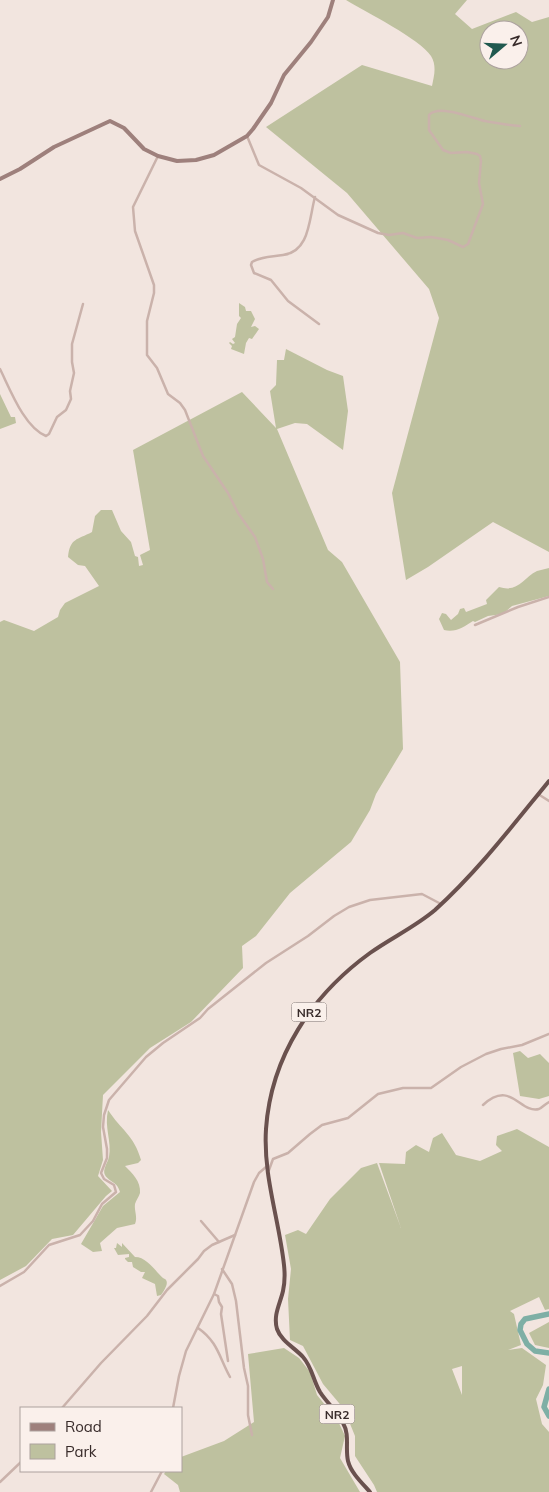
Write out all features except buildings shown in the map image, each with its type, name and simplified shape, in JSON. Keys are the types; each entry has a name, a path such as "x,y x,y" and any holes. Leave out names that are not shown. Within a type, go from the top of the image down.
{"highway":[{"name":"NR2","path":"370,1492 350,1468 347,1458 348,1434 344,1424 321,1394 308,1364 280,1335 276,1322 276,1315 283,1293 285,1273 266,1167 266,1126 271,1096 284,1054 302,1021 333,983 372,952 424,918 441,904 474,872 549,781"}],"main road":[{"path":"0,179 20,169 54,146 110,121 124,128 144,148 158,156 176,161 196,160 214,155 247,136 271,103 284,75 311,42 328,17 333,0"}],"street":[{"path":"247,136 259,165 270,173 292,182 338,215 378,233 389,235 403,232 417,238 431,237 466,246 483,204 480,183 480,158 477,154 467,152 451,153 443,150 429,130 429,115 434,111 452,112 484,121 520,126"},
{"path":"158,156 133,207 135,231 154,285 154,293 147,321 147,353 157,368 168,394 180,403 185,410 203,456 255,537 263,559 267,582 273,589"},
{"path":"314,197 310,221 300,248 290,254 260,258 252,262 251,265 254,273 271,280 288,302 318,324"},
{"path":"0,369 23,415 38,431 46,436 49,434 57,416 66,410 72,399 70,391 74,372 72,344 83,304"},
{"path":"475,625 518,607 549,597"},
{"path":"538,794 549,801"},
{"path":"0,1286 24,1272 49,1245 80,1235 93,1221 102,1204 116,1192 114,1185 104,1179 101,1173 107,1158 103,1127 106,1107 122,1084 156,1048 200,1018 208,1009 266,963 349,907 370,900 422,894 441,904"},
{"path":"268,1174 273,1159 288,1154 322,1126 348,1118 378,1094 403,1088 432,1088 461,1067 486,1054 522,1045 549,1034"},
{"path":"483,1105 491,1098 504,1095 534,1109 540,1108 549,1102"},
{"path":"173,1407 186,1350 214,1294 254,1182 259,1173 266,1167"},
{"path":"201,1221 219,1242"},
{"path":"63,1407 204,1251 219,1242 235,1236"},
{"path":"222,1269 232,1284 236,1301 248,1386 248,1415 252,1435"},
{"path":"214,1294 218,1296 222,1307 228,1361"},
{"path":"198,1328 212,1339 230,1378"},
{"path":"0,1482 20,1463"},
{"path":"151,1492 161,1472"}],"green space":[{"path":"346,0 467,0 455,14 472,29 479,26 479,70 529,70 529,20 532,22 549,17 549,552 493,522 406,580 392,493 439,318 429,289 347,193 266,127 362,65 432,86 434,64 431,56 405,34"},
{"path":"516,12 529,20 495,20"},
{"path":"239,303 245,307 246,311 251,311 255,319 251,327 255,326 259,329 252,339 249,338 246,343 244,354 231,349 232,346 229,343 235,343 232,339 235,337 237,324 241,318 239,316"},
{"path":"286,349 343,376 348,411 343,450 307,424 295,423 277,429 328,550 342,562 400,662 403,749 376,794 370,810 351,842 290,893 256,936 242,946 243,968 191,1022 150,1048 103,1095 101,1132 103,1160 98,1176 112,1191 73,1235 52,1239 26,1266 0,1280 0,622 4,620 34,631 58,617 65,603 99,586 85,566 78,565 68,557 70,546 75,540 92,532 95,516 101,510 112,510 121,531 131,542 135,556 138,557 139,566 143,565 140,555 150,550 133,450 242,392 276,428 270,391 276,385 277,360 284,360"},
{"path":"0,394 11,417 15,417 16,423 0,429"},
{"path":"549,568 549,596 512,606 503,614 473,621 456,630 444,630 439,619 442,613 446,614 451,620 458,614 460,609 464,608 466,612 487,604 486,600 499,587 511,588 520,584 537,571"},
{"path":"520,1051 528,1058 540,1054 549,1063 549,1096 539,1099 520,1096 513,1053"},
{"path":"108,1110 131,1138 138,1151 141,1160 138,1163 125,1166 138,1181 140,1193 135,1204 135,1224 117,1228 100,1243 102,1251 93,1252 81,1244 103,1206 120,1192 117,1186 104,1173 110,1151 107,1123"},
{"path":"517,1129 549,1147 549,1309 545,1310 539,1297 510,1311 514,1314 521,1345 508,1350 522,1348 546,1365 543,1385 536,1399 542,1424 549,1432 549,1492 377,1492 355,1456 355,1436 344,1409 323,1384 303,1346 290,1340 288,1299 291,1269 285,1235 298,1230 306,1234 330,1199 361,1168 377,1163 401,1228 379,1163 405,1164 406,1152 416,1145 429,1152 433,1138 442,1133 456,1155 480,1161 502,1151 496,1145 497,1136","holes":["462,1366 462,1395 452,1369"]},
{"path":"117,1243 122,1247 122,1243 135,1257 143,1259 166,1280 166,1286 161,1295 157,1296 155,1284 142,1278 145,1272 141,1272 133,1267 132,1262 128,1262 125,1259 129,1257 129,1254 118,1255 114,1248 116,1248"},
{"path":"549,1322 549,1348 535,1345 529,1333"},
{"path":"284,1348 299,1358 310,1372 317,1395 338,1421 345,1436 340,1458 360,1492 180,1492 178,1485 164,1474 165,1472 182,1472 182,1457 224,1441 254,1422 248,1354"}],"waterway":[{"path":"549,1314 525,1319 521,1324 520,1330 527,1344 535,1351 549,1353"},
{"path":"549,1389 544,1407 549,1416"}]}
